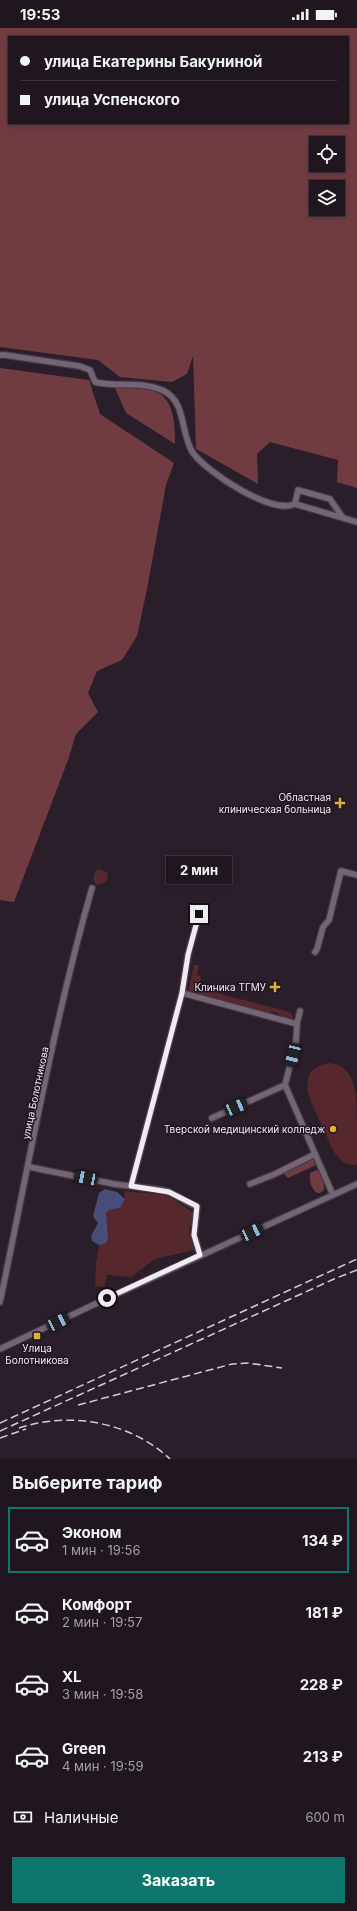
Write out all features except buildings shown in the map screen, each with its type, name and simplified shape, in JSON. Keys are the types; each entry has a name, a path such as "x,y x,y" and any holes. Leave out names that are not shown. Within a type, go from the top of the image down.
{"street":[{"path":"0,355 5,354 79,366 90,370 95,382 108,385 126,384 148,386 164,391 175,402 182,415 192,452 203,464 259,500 274,505 289,507 295,504 357,522"},
{"path":"295,504 298,490 330,498 343,518"},
{"path":"315,952 318,949 324,927 329,920 341,871 357,875"},
{"name":"улица Болотникова","path":"0,1302 77,943 92,888"},
{"path":"131,1186 182,993 188,955 199,914"},
{"path":"182,993 297,1024"},
{"path":"300,1011 297,1024 296,1041 285,1085 333,1195"},
{"path":"212,1118 285,1085"},
{"path":"250,1184 275,1174 315,1154"},
{"path":"28,1167 169,1192 197,1206 194,1235 200,1255"},
{"path":"0,1349 200,1255 357,1184"}],"shaded area":[{"path":"0,28 357,28 357,488 337,482 338,460 270,442 257,454 258,484 196,449 193,356 187,374 172,382 120,377 98,360 0,347"},
{"path":"0,368 89,380 100,414 174,463 166,485 137,636 122,660 97,671 88,693 98,712 76,734 68,760 14,902 0,900"},
{"path":"115,388 145,388 153,390 166,399 170,406 174,421 175,444 126,413"},
{"path":"98,869 107,872 108,879 106,882 96,885 93,880 95,872"},
{"path":"194,965 199,965 197,975 201,976 200,984 223,995 290,1012 293,1015 292,1020 279,1017 279,1013 271,1011 269,1015 188,992"},
{"path":"328,1063 338,1065 345,1069 350,1075 353,1083 357,1102 357,1165 344,1162 335,1153 315,1111 308,1091 307,1082 310,1074 317,1068"},
{"path":"313,1158 316,1165 288,1178 283,1173"},
{"path":"317,1170 322,1177 324,1185 324,1190 320,1193 315,1191 310,1181 310,1173"},
{"path":"124,1191 167,1195 194,1213 189,1230 194,1250 155,1259 131,1277 107,1275 104,1287 95,1286 96,1263 99,1245 105,1244 107,1231 105,1213 109,1210 120,1208 125,1199"}],"water":[{"path":"105,1189 117,1192 125,1199 120,1208 109,1210 106,1213 108,1239 105,1244 99,1245 92,1241 91,1236 98,1223 93,1216 99,1193"}],"railway":[{"path":"0,1423 357,1259"},
{"path":"0,1431 334,1279 357,1270"},
{"path":"78,1405 232,1364 248,1363 282,1368"},
{"path":"19,1428 59,1420 99,1423 119,1428 137,1436 154,1446 170,1459"},
{"path":"0,1438 26,1429"}],"place":[{"name":"Областная клиническая больница","path":"340,803"},
{"name":"Клиника ТГМУ","path":"275,987"},
{"name":"Тверской медицинский колледж","path":"333,1129"},
{"name":"Улица Болотникова","path":"37,1336"}],"route":[{"path":"107,1298 200,1255 194,1235 197,1206 192,1205 169,1192 131,1186 182,993 188,955 199,914"}]}
